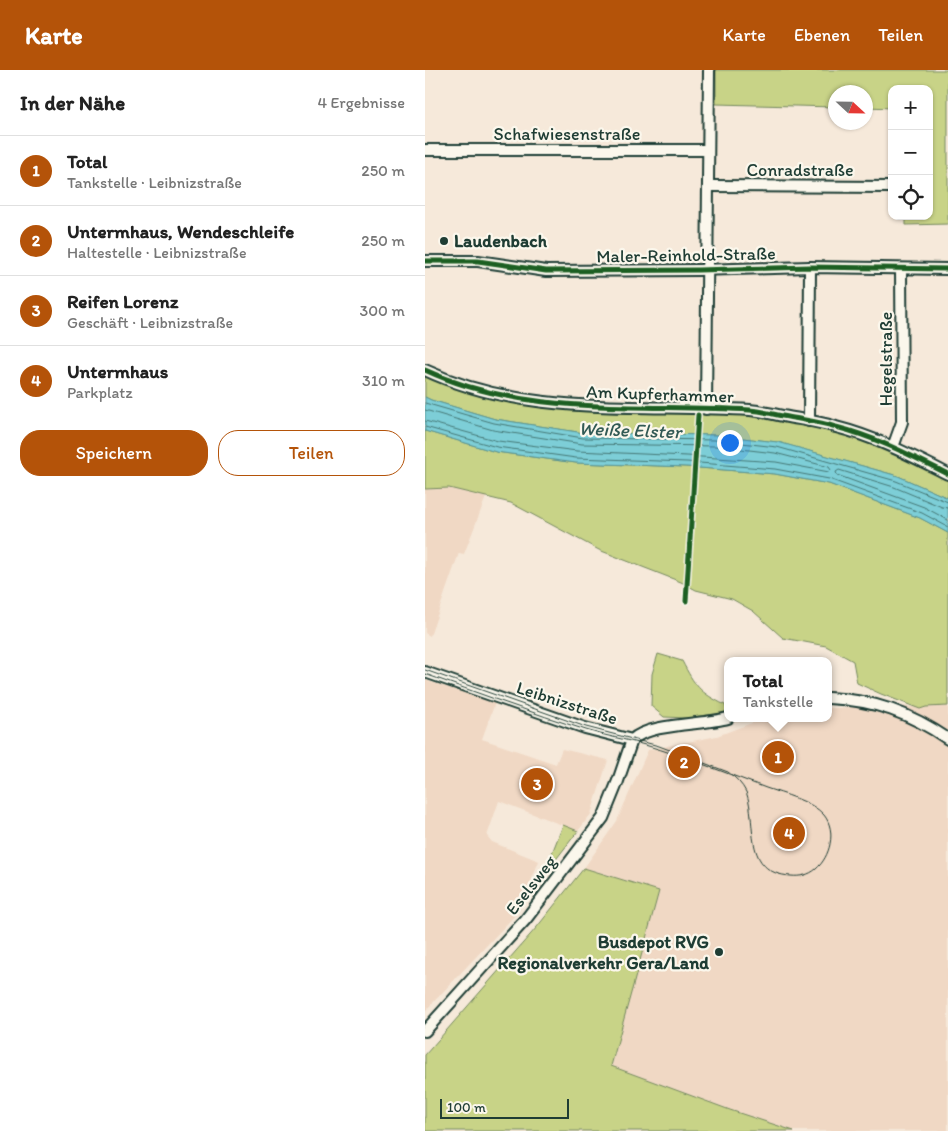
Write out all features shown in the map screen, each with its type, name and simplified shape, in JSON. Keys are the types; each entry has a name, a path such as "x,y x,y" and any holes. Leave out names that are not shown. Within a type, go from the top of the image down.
{"street":[{"path":"706,409 709,70"},
{"name":"Schafwiesenstraße","path":"425,150 708,150"},
{"name":"Conradstraße","path":"708,186 888,187"},
{"name":"Maler-Reinhold-Straße","path":"425,261 478,262 546,271 707,270 810,266 948,269"},
{"path":"809,421 810,266"},
{"name":"Hegelstraße","path":"893,447 902,422 901,269"},
{"name":"Am Kupferhammer","path":"425,370 443,378 494,394 542,403 752,410 809,421 837,427 893,447 948,474"},
{"name":"Leibnizstraße","path":"425,672 585,728 631,740 639,734 656,729 724,719"},
{"path":"832,698 860,700 885,707 926,724 948,739"},
{"name":"Eselsweg","path":"425,1031 526,919 603,818 618,781 631,740"}],"shaded area":[{"path":"449,488 486,497 464,554 459,553 430,636 425,633 425,489"},
{"path":"425,680 495,703 482,739 556,764 562,749 608,760 591,814 578,831 499,801 487,836 492,842 539,861 519,911 425,1011"},
{"path":"948,706 948,1131 794,1131 730,1110 611,1066 659,891 584,868 617,821 648,750 717,736 754,722 832,722 832,708"}],"green space":[{"path":"716,70 948,70 948,224 906,225 906,220 933,220 933,85 888,85 888,108 873,107 873,85 828,85 828,107 716,104"},
{"path":"425,374 502,398 767,417 841,432 904,456 948,479 948,498 898,476 777,442 716,435 584,433 495,419 425,397"},
{"path":"425,431 496,452 576,463 687,467 775,474 829,484 920,518 948,533 948,706 920,709 857,683 853,661 826,646 783,638 753,611 732,599 696,590 681,582 599,550 511,503 449,488 425,489"},
{"path":"658,654 682,661 699,688 724,704 724,713 687,718 664,717 651,706 652,674"},
{"path":"563,825 578,831 543,876"},
{"path":"584,868 659,891 611,1066 730,1110 794,1131 425,1131 425,1055 537,927"}],"water":[{"path":"425,397 495,419 584,433 716,435 778,442 898,476 948,498 948,533 920,518 829,484 775,474 687,467 576,463 496,452 425,431"}],"pier":[{"path":"696,432 699,432 697,470 693,470"}],"tram line":[{"path":"425,670 586,727 659,746 728,772 731,774 734,777 739,781 746,792 754,844 758,856 765,866 775,873 801,876 813,871 825,858 831,836 828,821 819,810 805,802 789,795 766,788 736,777 721,771 706,765 645,745 593,732 425,674"}],"cycle path":[{"path":"425,261 478,261 546,271 810,267 948,269"},
{"path":"425,370 464,385 504,396 544,402 627,407 750,410 818,422 851,431 880,442 948,474"},
{"path":"686,601 698,415"}],"place":[{"name":"Laudenbach","path":"444,241"},
{"name":"Total","path":"778,757"},
{"name":"Untermhaus, Wendeschleife","path":"684,762"},
{"name":"Reifen Lorenz","path":"537,784"},
{"name":"Untermhaus","path":"789,833"},
{"name":"Busdepot RVG Regionalverkehr Gera/Land","path":"719,952"}],"water label":[{"name":"Weiße Elster","path":"630,430"}]}
